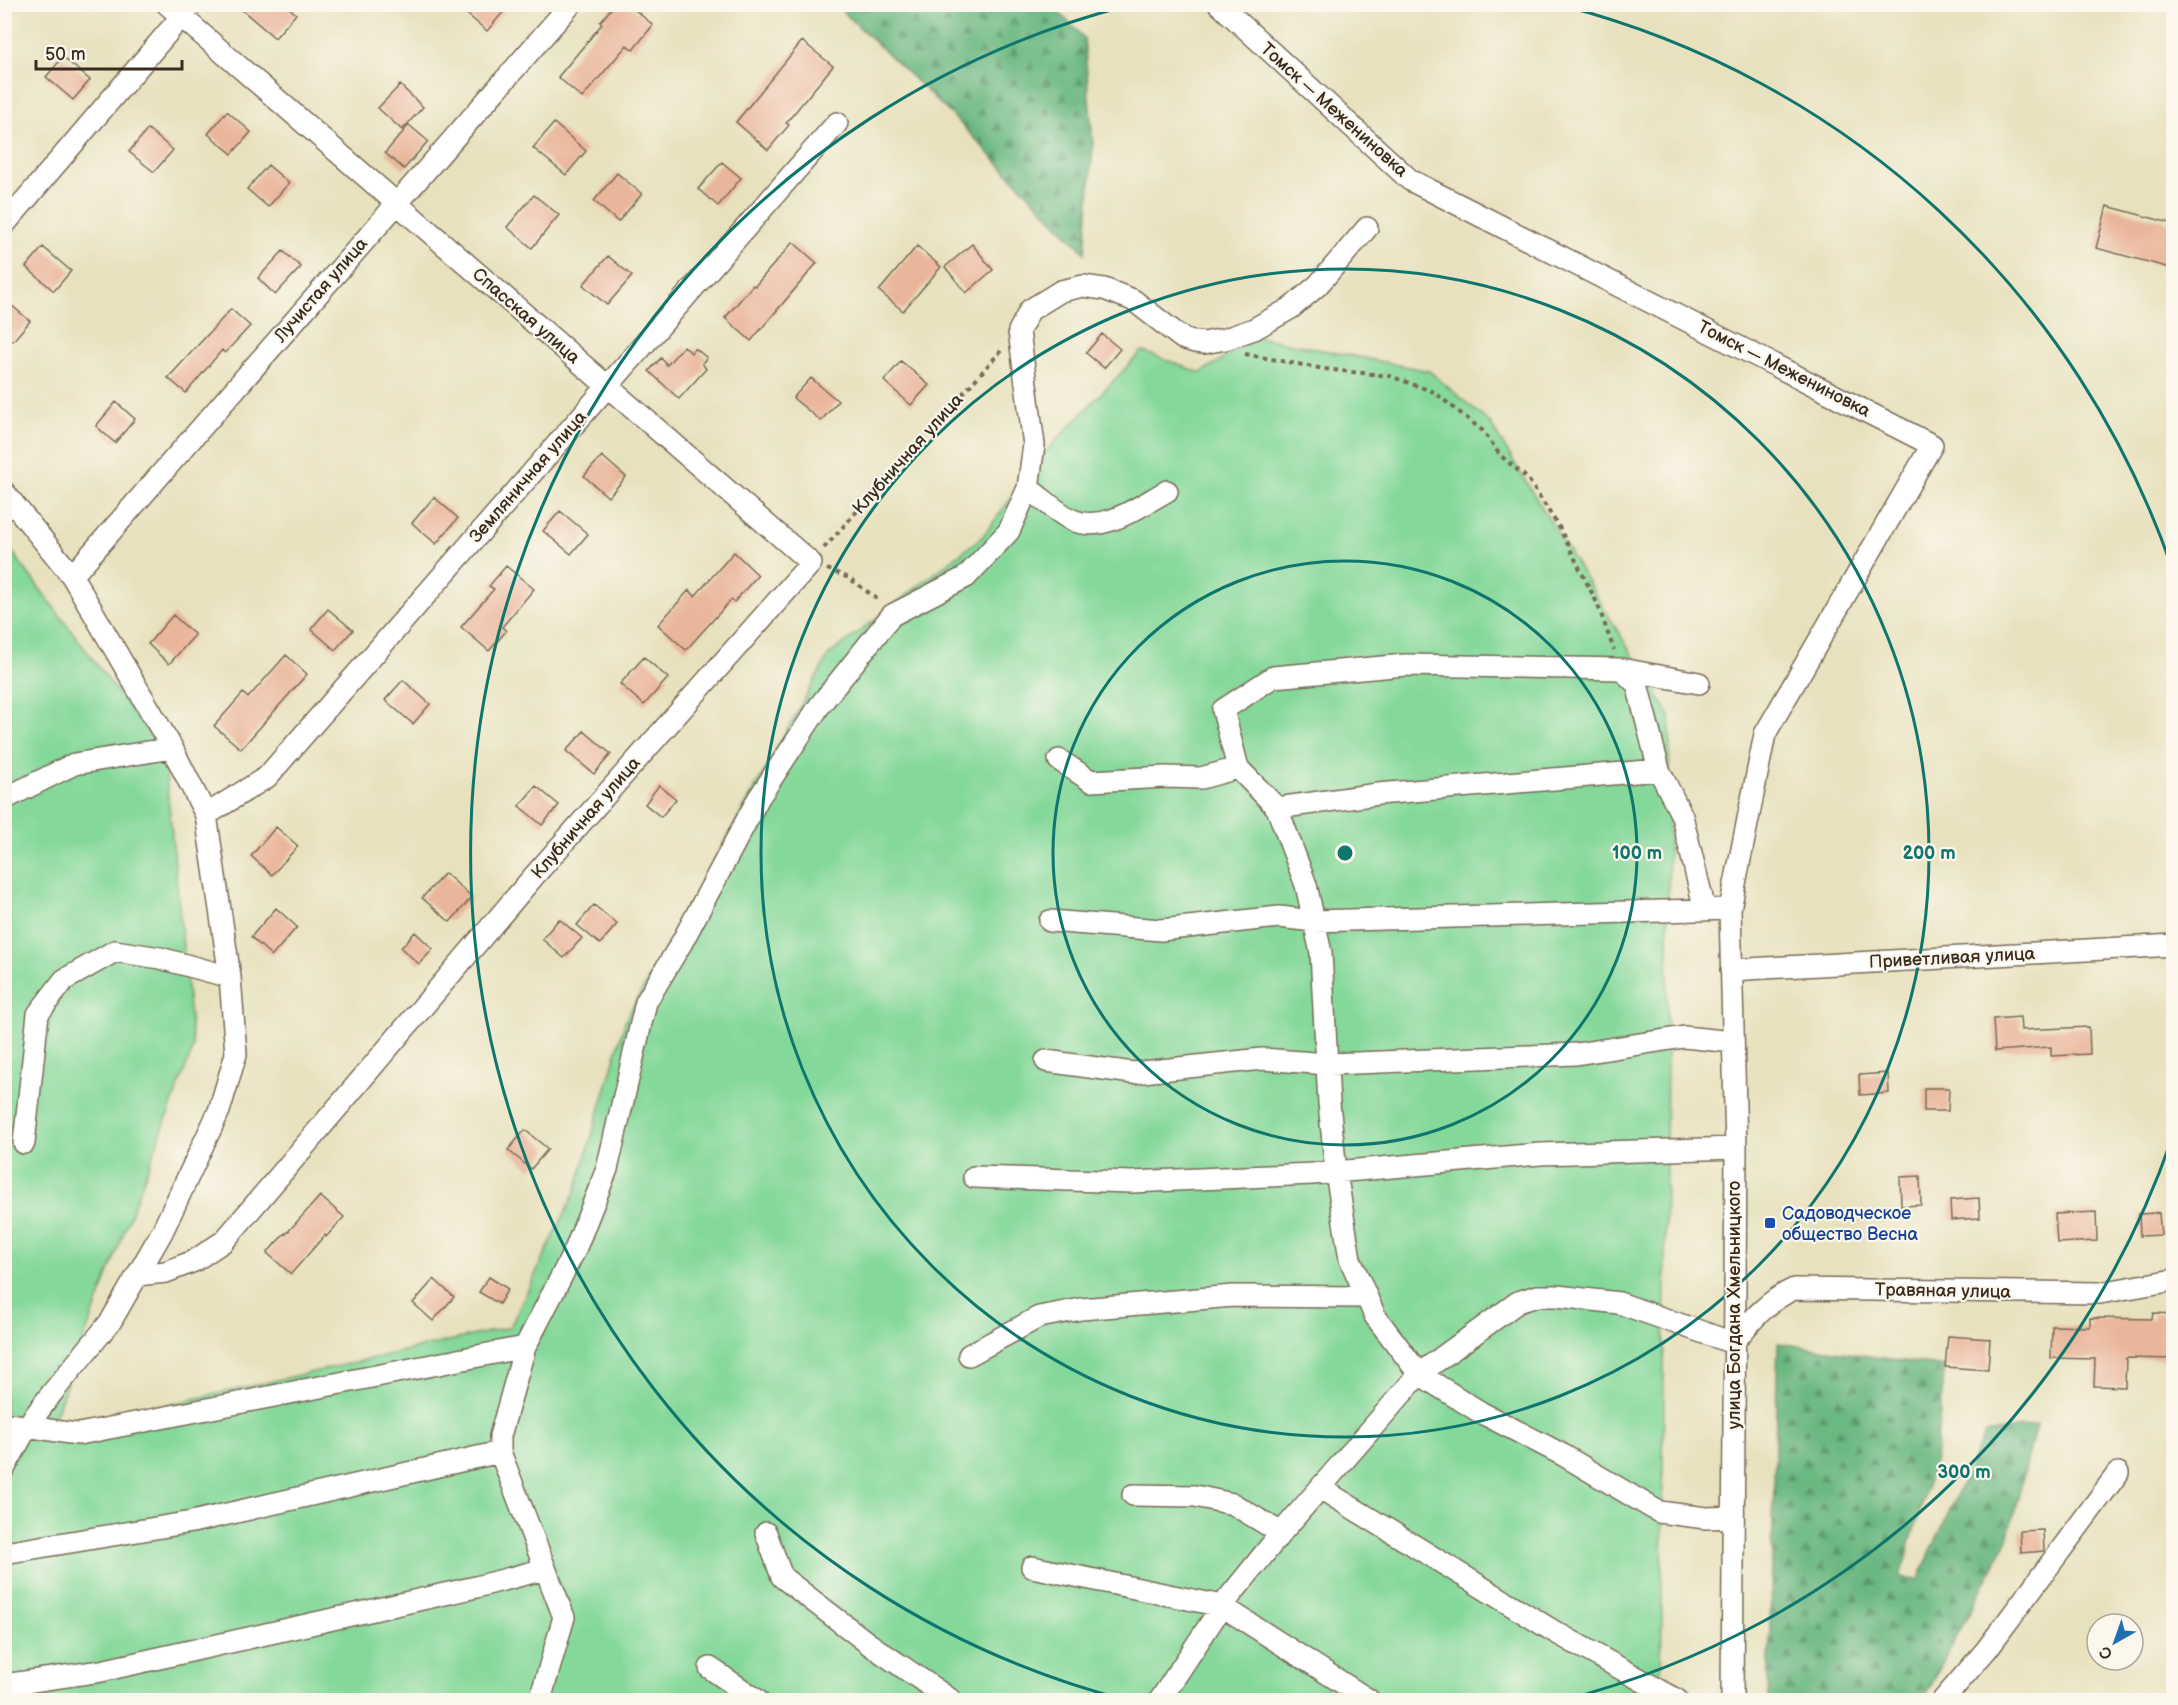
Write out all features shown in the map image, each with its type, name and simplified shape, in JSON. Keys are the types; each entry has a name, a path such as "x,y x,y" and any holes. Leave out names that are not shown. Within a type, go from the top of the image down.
{"street":[{"name":"Лучистая улица","path":"72,576 571,4"},
{"name":"Томск — Межениновка","path":"1219,4 1410,180 1932,445 1765,734 1730,909"},
{"name":"Спасская улица","path":"180,8 397,204 811,563"},
{"path":"4,225 180,8"},
{"name":"Земляничная улица","path":"206,815 267,777 837,123"},
{"path":"540,1701 564,1617 500,1452 500,1436 525,1347 575,1250 608,1169 646,1002 682,942 758,799 820,705 892,615 966,577 1009,531 1028,488 1034,445 1019,331 1030,310 1061,291 1083,286 1104,289 1133,300 1182,338 1204,343 1225,339 1254,329 1292,308 1318,285 1367,228"},
{"path":"1028,488 1072,520 1097,524 1118,517 1167,491"},
{"path":"4,492 72,576 172,748 206,815 230,977 236,1054 219,1111 162,1232 111,1321 28,1425 4,1469"},
{"name":"Клубничная улица","path":"137,1275 166,1272 194,1261 224,1241 534,876 811,563"},
{"path":"1699,683 1621,669 1405,665 1273,677 1223,710 1238,768 1277,808 1306,885 1322,953 1327,1064 1336,1172 1350,1259 1375,1317 1419,1374 1480,1412 1563,1455 1659,1512 1706,1518 1733,1517"},
{"path":"1621,669 1637,684 1659,770 1682,816 1705,910"},
{"path":"4,799 74,764 172,748"},
{"path":"1059,760 1091,781 1165,777 1201,778 1238,768"},
{"path":"1277,808 1378,794 1659,770"},
{"path":"1050,921 1161,930 1279,917 1314,921 1730,909"},
{"name":"улица Богдана Хмельницкого","path":"1730,909 1736,1148 1732,1701"},
{"name":"Приветливая улица","path":"1731,970 2174,945"},
{"path":"24,1143 38,1014 64,980 115,951 160,958 230,977"},
{"path":"1046,1062 1133,1073 1263,1059 1327,1064 1576,1054 1684,1037 1733,1042"},
{"path":"974,1177 1131,1182 1336,1172 1540,1154 1736,1148"},
{"name":"Травяная улица","path":"1733,1343 1760,1310 1778,1296 1794,1289 2100,1293 2174,1280"},
{"path":"969,1355 1039,1317 1081,1309 1233,1296 1365,1297"},
{"path":"1160,1701 1222,1606 1281,1533 1419,1374 1518,1302 1537,1296 1557,1296 1619,1303 1733,1343"},
{"path":"4,1424 28,1425 49,1431 79,1434 525,1347"},
{"path":"4,1553 192,1522 500,1452"},
{"path":"1943,1701 1987,1649 2118,1473"},
{"path":"1320,1488 1555,1632 1677,1701"},
{"path":"1133,1495 1195,1496 1233,1504 1281,1533"},
{"path":"766,1533 782,1577 869,1644 951,1701"},
{"path":"1032,1567 1222,1606 1369,1701"},
{"path":"4,1685 101,1671 476,1587 545,1569"},
{"path":"710,1668 757,1701"}],"path":[{"name":"Клубничная улица","path":"811,563 1019,331"},
{"path":"1225,339 1246,354 1324,369 1390,376 1434,392 1483,431 1500,455 1527,479 1559,527 1597,603 1621,669"},
{"path":"811,563 849,578 880,601 892,615"}],"green space":[{"path":"836,5 1052,5 1084,38 1093,145 1085,253 953,116"},
{"path":"1257,337 1429,371 1490,423 1670,716 1661,1700 5,1700 4,541 164,754 193,1048 49,1432 510,1327 576,1190 626,1019 829,655 983,536 1046,451 1142,351 1201,373"},
{"path":"1778,1343 1945,1367 1935,1459 1900,1578 1918,1580 1985,1433 2036,1425 2008,1539 1923,1700 1768,1700"}],"building":[{"path":"235,4 285,4 296,14 275,38"},
{"path":"455,4 510,4 487,31"},
{"path":"615,4 628,4 653,25 633,50 627,45 582,98 558,77 602,24 600,22"},
{"path":"802,41 833,66 786,123 789,125 768,150 736,122"},
{"path":"63,57 90,80 73,100 46,77"},
{"path":"400,85 423,107 402,130 378,108"},
{"path":"227,111 251,132 232,154 208,134"},
{"path":"554,123 586,151 566,175 533,148"},
{"path":"409,125 428,141 404,169 385,153"},
{"path":"148,129 173,150 154,172 129,152"},
{"path":"722,162 741,178 718,206 698,189"},
{"path":"268,165 289,183 268,207 247,189"},
{"path":"617,173 642,194 618,222 594,201"},
{"path":"534,195 559,215 532,248 507,227"},
{"path":"2107,206 2174,224 2174,269 2096,248"},
{"path":"793,242 817,263 751,341 725,318"},
{"path":"972,244 993,270 966,293 945,267"},
{"path":"917,246 941,267 903,311 879,291"},
{"path":"43,247 71,271 54,291 26,267"},
{"path":"283,251 301,267 275,295 258,278"},
{"path":"608,256 632,276 607,305 583,285"},
{"path":"4,299 30,321 13,341 4,334"},
{"path":"231,309 250,326 225,353 222,350 186,393 168,378"},
{"path":"1102,334 1120,349 1104,368 1086,353"},
{"path":"684,346 691,353 695,348 707,358 702,363 706,369 679,399 649,371 661,358 667,365"},
{"path":"901,361 929,385 911,405 884,381"},
{"path":"811,378 838,401 821,421 793,398"},
{"path":"116,402 135,419 115,443 96,426"},
{"path":"602,456 626,477 608,497 584,476"},
{"path":"434,497 458,518 436,544 412,523"},
{"path":"560,511 588,534 571,554 543,531"},
{"path":"734,552 758,575 734,602 731,600 686,650 658,625 689,590 695,596"},
{"path":"506,566 534,589 502,627 506,631 489,651 461,627 494,589 489,586"},
{"path":"328,609 353,630 335,650 311,629"},
{"path":"173,615 195,635 169,664 148,644"},
{"path":"286,655 307,674 241,749 214,726 243,693 248,698"},
{"path":"644,657 668,678 644,705 620,684"},
{"path":"403,680 430,704 413,724 385,700"},
{"path":"584,731 611,754 594,774 566,751"},
{"path":"659,785 676,799 661,817 645,804"},
{"path":"536,786 559,805 542,825 519,806"},
{"path":"276,827 298,846 272,875 251,856"},
{"path":"445,873 472,897 450,922 422,898"},
{"path":"594,905 617,924 600,944 577,925"},
{"path":"276,908 297,927 272,956 251,937"},
{"path":"559,919 582,938 564,958 542,939"},
{"path":"415,932 433,949 419,964 401,948"},
{"path":"2020,1017 2021,1030 2089,1027 2090,1054 2051,1056 2051,1047 1995,1051 1993,1019"},
{"path":"1888,1073 1889,1093 1860,1095 1859,1075"},
{"path":"1924,1088 1949,1088 1948,1111 1924,1111"},
{"path":"525,1130 548,1149 531,1169 508,1150"},
{"path":"1920,1176 1921,1205 1901,1206 1900,1177"},
{"path":"320,1196 344,1217 291,1274 267,1253"},
{"path":"1979,1198 1980,1218 1951,1220 1950,1200"},
{"path":"2096,1212 2097,1241 2057,1243 2055,1214"},
{"path":"2159,1213 2161,1235 2140,1236 2139,1214"},
{"path":"489,1277 508,1289 499,1304 479,1292"},
{"path":"434,1279 454,1297 433,1321 413,1303"},
{"path":"2153,1313 2174,1314 2174,1359 2126,1358 2125,1387 2094,1386 2095,1359 2051,1358 2052,1326 2090,1327 2090,1318 2152,1319"},
{"path":"1948,1336 1990,1339 1988,1370 1945,1367"},
{"path":"2043,1530 2044,1551 2021,1553 2020,1531"}],"place":[{"name":"Садоводческое общество Весна","path":"1770,1223"}]}
